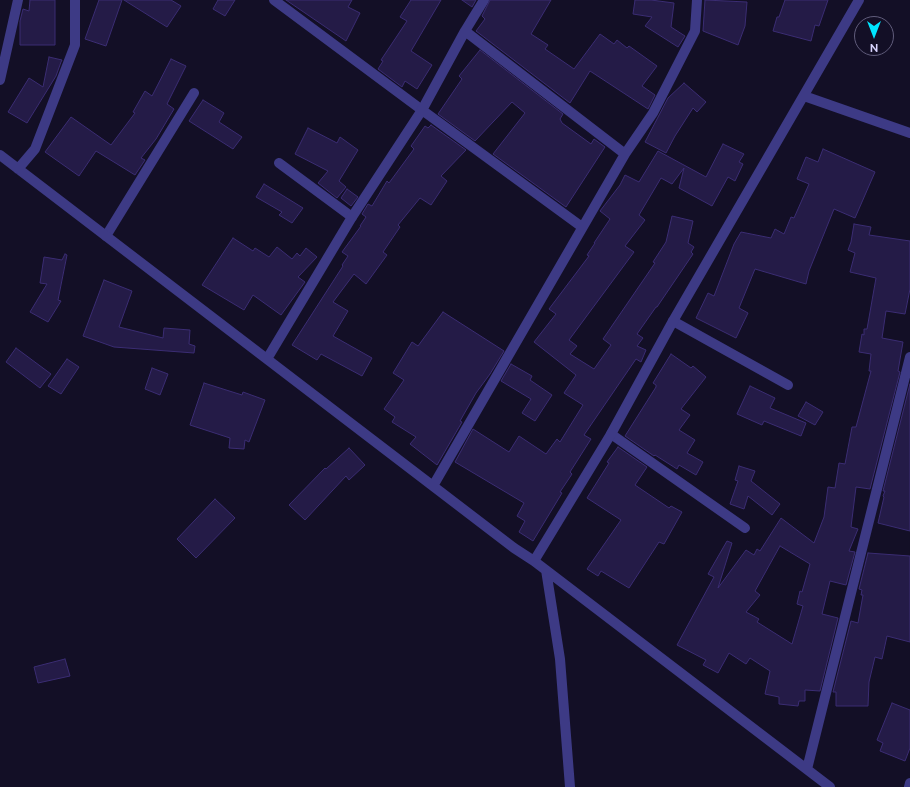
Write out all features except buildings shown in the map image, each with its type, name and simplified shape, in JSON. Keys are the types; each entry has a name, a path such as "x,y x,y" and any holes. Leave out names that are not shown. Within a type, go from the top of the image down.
{"street":[{"path":"0,80 18,0"},
{"path":"18,169 35,148 75,45 75,0"},
{"path":"274,0 582,227"},
{"path":"267,359 352,217 422,110 464,31 484,0"},
{"path":"433,486 625,154 653,113 695,31 697,0"},
{"path":"534,561 611,434 673,321 859,0"},
{"path":"464,31 625,154"},
{"path":"106,236 194,93"},
{"path":"804,96 910,133"},
{"path":"0,155 514,548 546,570 830,787"},
{"path":"279,163 352,217"},
{"path":"673,321 788,385"},
{"path":"807,769 910,357"},
{"path":"611,434 745,528"},
{"path":"546,570 560,659 570,787"},
{"path":"909,787 910,783"}]}
